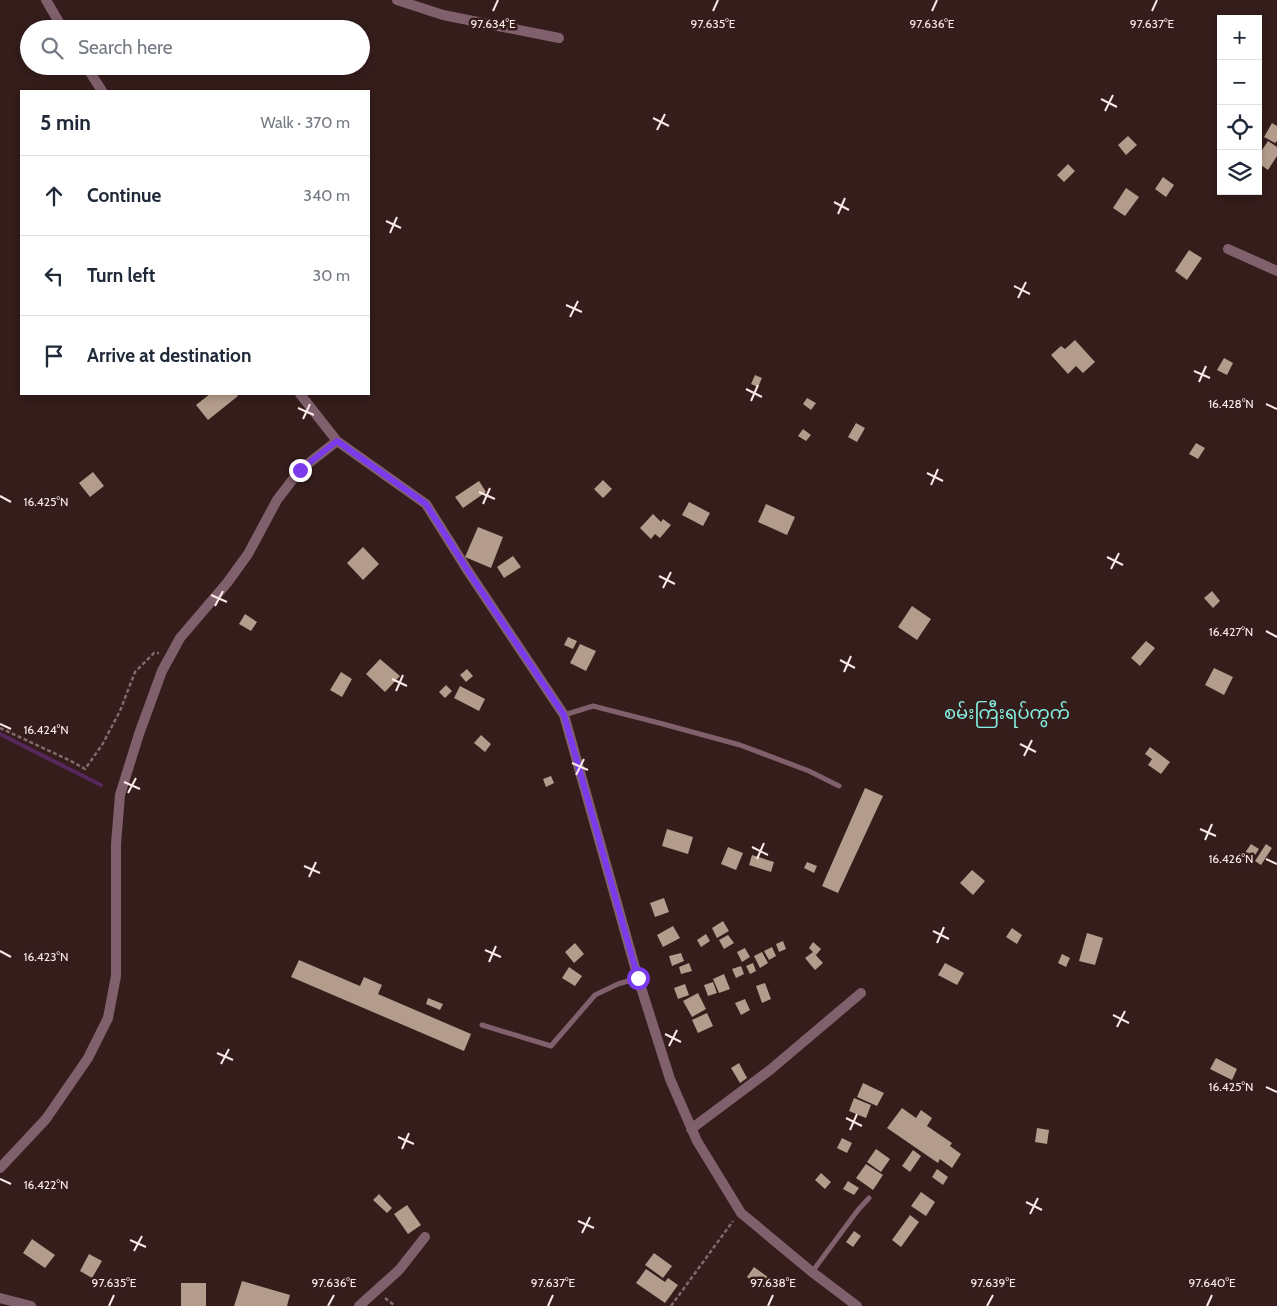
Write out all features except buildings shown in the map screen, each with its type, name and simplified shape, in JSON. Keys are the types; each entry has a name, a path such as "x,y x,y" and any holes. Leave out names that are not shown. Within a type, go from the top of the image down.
{"street":[{"path":"46,0 58,20"},
{"path":"397,0 443,15 559,38"},
{"path":"92,75 101,90"},
{"path":"1228,249 1277,271"},
{"path":"301,395 337,441 426,504 564,715 638,978 670,1079 691,1129 741,1212 812,1272 857,1306"},
{"path":"0,1168 46,1119 88,1058 108,1018 116,976 116,844 120,795 162,670 180,638 227,583 248,554 277,500 300,470 337,441"},
{"path":"691,1129 770,1070 862,993"},
{"path":"359,1306 399,1270 425,1237"},
{"path":"0,1298 31,1306"}],"lane":[{"path":"564,715 593,706 663,724 740,745 809,771 839,786"},
{"path":"482,1025 550,1046 595,995 618,984 638,978"},
{"path":"812,1272 858,1210 870,1198"}],"path":[{"path":"0,728 85,769 102,745 120,711 135,672 154,653 173,652"},
{"path":"671,1306 729,1225 741,1212"}],"waterway":[{"path":"0,734 101,785"}],"district":[{"name":"စမ်းကြီးရပ်ကွက်","path":"1007,713"}],"route":[{"path":"300,470 337,441 426,504 468,571 564,715 638,978"}]}
